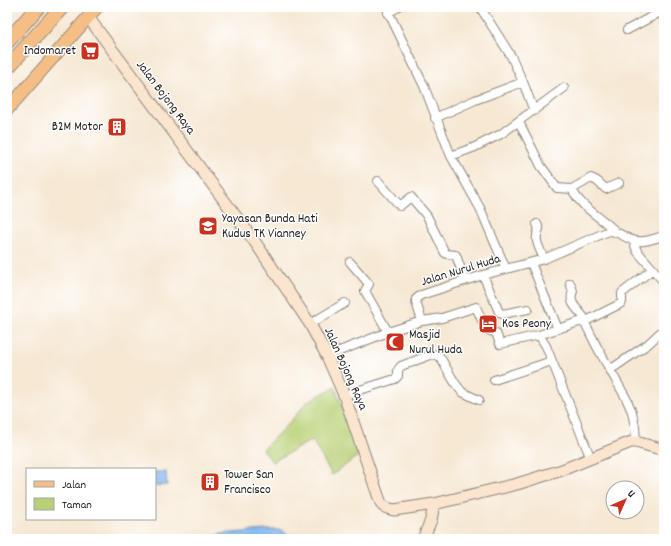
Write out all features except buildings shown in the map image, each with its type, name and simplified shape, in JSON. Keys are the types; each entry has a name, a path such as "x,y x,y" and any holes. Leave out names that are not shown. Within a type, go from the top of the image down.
{"highway":[{"path":"7,42 38,7"},
{"path":"7,68 62,7"}],"main road":[{"path":"7,110 97,7"}],"street":[{"path":"398,7 387,10 421,79 451,156 480,208 506,269"},
{"path":"480,7 511,56 534,111"},
{"path":"627,30 664,10"},
{"name":"Jalan Bojong Raya","path":"88,17 255,242 310,324 327,356 344,395 383,506 394,510 434,504 517,484 562,470 591,459 623,444 636,442"},
{"path":"435,118 475,100 523,82"},
{"path":"451,156 475,147 501,134 564,88"},
{"path":"519,122 542,166 557,188 572,189 591,178 606,189 619,183"},
{"path":"378,181 400,206 411,197 427,216 445,253 456,256 465,281"},
{"path":"572,189 580,202 605,221 615,231 631,239 645,241 664,236"},
{"path":"537,224 537,245 544,259"},
{"name":"Jalan Nurul Huda","path":"422,321 416,302 418,297 483,275 544,259 604,233 615,231"},
{"path":"631,239 637,251 664,282"},
{"path":"350,262 370,284 365,291 388,332"},
{"path":"530,263 558,329"},
{"path":"327,356 388,332 422,321 442,318 476,307 486,329 496,333 500,344 539,335 579,322 586,322 620,304 622,302 622,293 653,269"},
{"path":"483,275 499,312 502,314 507,314 528,309"},
{"path":"570,283 573,291 571,296 572,303 586,322 597,347 626,398 632,412 636,427 636,442 664,450"},
{"path":"310,324 345,303"},
{"path":"610,370 648,344 662,331"},
{"path":"539,335 546,346 591,459"},
{"path":"344,395 395,379 398,376 398,370 401,366 433,354 440,357 462,392 478,400"},
{"path":"494,380 552,361"},
{"path":"422,539 431,520 434,504"}],"green space":[{"path":"335,387 359,455 332,475 312,440 272,462 263,449 308,401"}],"water":[{"path":"156,472 166,472 167,485 156,486"},
{"path":"281,530 293,539 210,539 220,534"}],"place":[{"name":"Indomaret","path":"90,51"},
{"name":"B2M Motor","path":"117,127"},
{"name":"Yayasan Bunda Hati Kudus TK Vianney","path":"208,226"},
{"name":"Kos Peony","path":"488,324"},
{"name":"Masjid Nurul Huda","path":"395,342"},
{"name":"Tower San Francisco","path":"210,482"}]}
